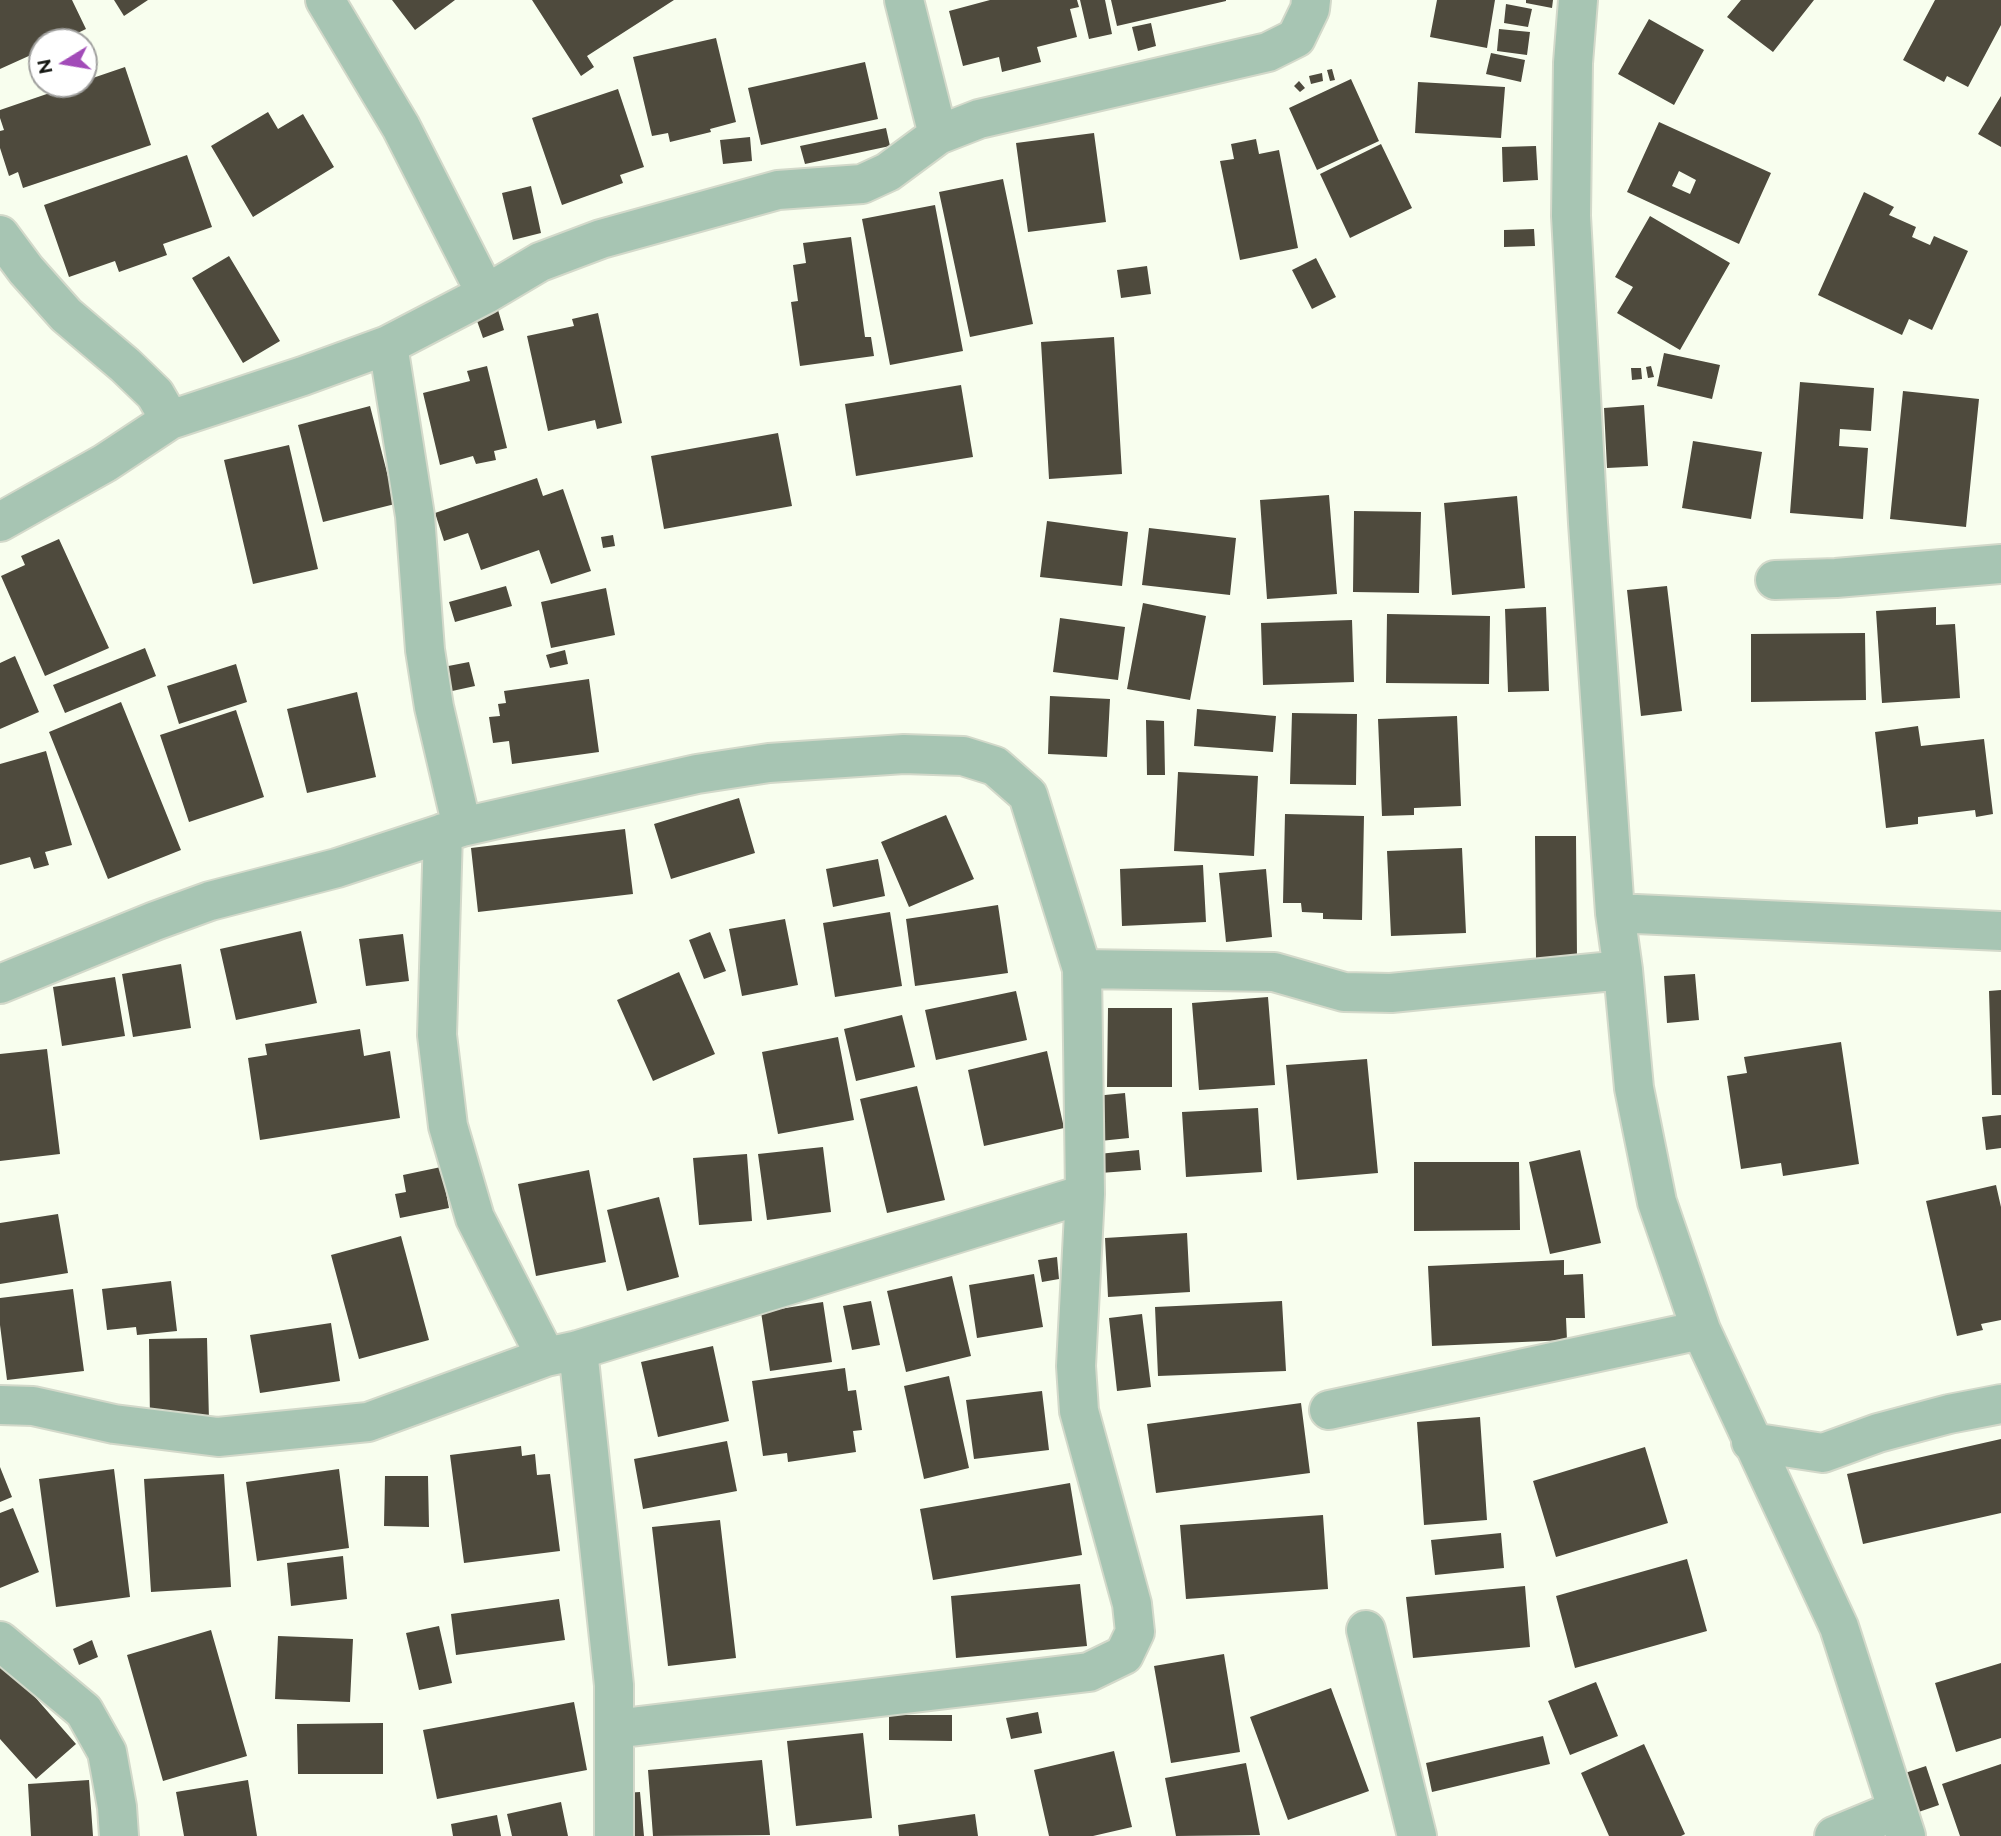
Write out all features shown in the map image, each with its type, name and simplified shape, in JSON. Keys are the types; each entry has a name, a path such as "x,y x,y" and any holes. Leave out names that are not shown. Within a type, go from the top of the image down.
{"street":[{"path":"324,0 401,127 486,294"},
{"path":"904,0 938,135"},
{"path":"0,522 105,463 170,421 388,345 486,294 540,261 601,239 778,190 862,184 888,172 938,135 979,119 1268,52 1296,38 1310,9 1311,0"},
{"path":"1578,0 1573,63 1571,216 1589,537 1615,913 1634,1088 1657,1202 1701,1330 1839,1627 1901,1823 1834,1836"},
{"path":"0,235 26,270 66,315 155,394 170,421"},
{"path":"388,345 415,516 425,650 452,830 438,1035 448,1126 475,1218 562,1354 609,1632 614,1685 614,1836"},
{"path":"1776,580 1836,578 2001,564"},
{"path":"0,984 210,901 327,871 452,830 697,774 769,763 904,754 963,756 995,766 1028,795 1082,969 1085,1194 1076,1366 1079,1411 1132,1604 1135,1632 1124,1655 1089,1672 614,1729"},
{"path":"1615,913 2001,931"},
{"path":"1082,969 1274,972 1344,992 1391,993 1623,970"},
{"path":"0,1405 33,1406 114,1424 218,1437 368,1422 562,1354 1085,1194"},
{"path":"1329,1409 1701,1330"},
{"path":"1751,1442 1823,1453 1890,1430 1949,1414 2001,1404"},
{"path":"1366,1630 1417,1836"},
{"path":"0,1641 84,1711 107,1752 117,1807 119,1836"}],"building":[{"path":"0,0 72,0 86,28 28,28 28,56 0,69"},
{"path":"114,0 148,0 124,16"},
{"path":"392,0 455,0 415,30"},
{"path":"532,0 674,0 587,56 594,67 581,76"},
{"path":"990,0 1077,0 1079,7 1070,9 1077,37 1037,47 1041,62 1002,72 999,57 963,66 949,11"},
{"path":"1080,0 1105,0 1112,34 1089,39"},
{"path":"1111,0 1226,0 1226,1 1117,26"},
{"path":"1437,0 1495,0 1487,48 1430,37"},
{"path":"1526,0 1553,0 1552,8 1526,3"},
{"path":"1741,0 1814,0 1773,52 1727,17"},
{"path":"1935,0 2001,0 2001,25 1968,87 1947,76 1944,82 1903,60"},
{"path":"1506,4 1532,9 1528,27 1504,23"},
{"path":"1649,19 1704,50 1674,105 1618,74"},
{"path":"1151,23 1156,46 1138,51 1132,27"},
{"path":"1499,29 1530,32 1527,55 1497,51"},
{"path":"716,38 736,122 710,129 711,132 670,142 668,133 652,136 633,57"},
{"path":"1491,53 1525,60 1521,82 1486,74"},
{"path":"865,62 878,119 761,145 748,88"},
{"path":"125,67 151,145 23,188 18,172 9,176 0,148 0,131 4,130 0,110 35,98 98,98 98,76"},
{"path":"1332,69 1335,80 1330,81 1327,70"},
{"path":"1322,73 1323,81 1311,84 1309,76"},
{"path":"1351,79 1379,141 1317,170 1289,108"},
{"path":"1299,81 1305,88 1300,92 1294,86"},
{"path":"1418,82 1505,87 1501,138 1415,133"},
{"path":"618,89 644,167 620,175 623,183 562,205 532,118"},
{"path":"2001,96 2001,147 1978,134"},
{"path":"268,112 278,129 303,114 334,167 253,217 211,146"},
{"path":"1659,122 1771,173 1739,244 1627,192","holes":["1679,171 1696,180 1690,194 1672,186"]},
{"path":"886,128 890,146 805,164 800,146"},
{"path":"1094,133 1106,222 1028,232 1016,143"},
{"path":"750,137 752,161 723,164 720,140"},
{"path":"1256,139 1259,154 1279,150 1298,248 1240,260 1220,161 1234,159 1231,144"},
{"path":"1381,144 1412,208 1350,238 1320,174"},
{"path":"1536,146 1538,180 1503,182 1502,147"},
{"path":"187,155 212,227 163,244 167,255 119,272 115,261 69,277 44,205"},
{"path":"1003,179 1033,324 970,337 939,192"},
{"path":"531,186 541,233 513,240 502,193"},
{"path":"1864,192 1894,207 1889,215 1916,227 1912,237 1930,245 1934,236 1968,251 1932,330 1909,319 1902,335 1818,295"},
{"path":"935,205 963,351 890,365 862,219"},
{"path":"1650,216 1730,263 1680,350 1617,313 1633,287 1615,277"},
{"path":"1534,229 1535,246 1504,247 1504,230"},
{"path":"851,237 865,337 871,337 874,356 800,366 791,302 798,301 793,265 806,263 803,243"},
{"path":"229,256 280,341 243,363 192,278"},
{"path":"1316,258 1336,297 1312,309 1292,270"},
{"path":"1147,266 1151,294 1121,298 1117,270"},
{"path":"498,310 504,330 483,338 476,318"},
{"path":"598,313 622,423 597,429 595,420 548,431 527,336 574,326 572,319"},
{"path":"1114,337 1122,474 1049,479 1041,342"},
{"path":"1664,353 1720,365 1712,399 1657,386"},
{"path":"487,366 507,448 494,451 496,460 476,464 473,456 440,465 423,393 470,381 467,371"},
{"path":"1651,366 1654,377 1648,378 1646,367"},
{"path":"1631,368 1641,368 1642,379 1632,380"},
{"path":"1800,382 1874,388 1871,431 1840,429 1839,446 1868,448 1863,519 1790,513"},
{"path":"961,385 973,457 856,476 845,404"},
{"path":"1903,391 1979,399 1966,527 1890,519"},
{"path":"1644,405 1648,466 1607,468 1604,408"},
{"path":"370,406 395,504 323,522 298,425"},
{"path":"778,433 792,506 664,529 651,456"},
{"path":"1693,441 1762,452 1751,519 1682,508"},
{"path":"289,445 318,569 253,584 224,460"},
{"path":"537,478 543,496 563,489 591,571 551,584 539,550 481,570 468,533 444,541 435,513"},
{"path":"1329,495 1337,594 1267,599 1260,500"},
{"path":"1517,496 1525,588 1452,595 1444,503"},
{"path":"1354,511 1421,512 1419,593 1353,592"},
{"path":"1047,521 1128,532 1122,586 1040,577"},
{"path":"1149,528 1236,538 1230,595 1142,585"},
{"path":"613,535 615,546 603,548 601,537"},
{"path":"59,539 109,648 45,676 1,576 25,565 21,556"},
{"path":"506,586 512,606 455,622 449,602"},
{"path":"1667,586 1682,711 1641,716 1627,590"},
{"path":"606,588 615,635 551,648 541,602"},
{"path":"1143,603 1206,616 1190,700 1127,689"},
{"path":"1546,607 1549,691 1508,692 1505,609"},
{"path":"1936,607 1936,625 1955,624 1960,698 1882,703 1876,611"},
{"path":"1387,614 1490,616 1489,684 1386,683"},
{"path":"1060,618 1125,627 1118,680 1053,672"},
{"path":"1352,620 1354,682 1263,685 1261,623"},
{"path":"1865,633 1866,700 1751,702 1751,634"},
{"path":"145,648 156,676 65,713 53,685"},
{"path":"565,650 568,664 550,668 546,655"},
{"path":"15,656 39,712 0,729 0,663"},
{"path":"469,662 475,686 443,693 438,668"},
{"path":"236,664 247,702 179,724 167,686"},
{"path":"589,679 599,752 512,764 509,741 493,743 489,717 500,716 498,704 506,703 504,691"},
{"path":"357,692 376,777 307,793 287,709"},
{"path":"1050,696 1110,699 1107,757 1048,754"},
{"path":"121,702 181,850 108,879 49,732"},
{"path":"1197,709 1276,716 1273,752 1194,746"},
{"path":"236,710 264,797 189,822 160,735"},
{"path":"1292,713 1357,714 1356,785 1290,784"},
{"path":"1457,716 1461,806 1414,808 1414,815 1382,816 1378,719"},
{"path":"1146,720 1164,721 1165,775 1147,775"},
{"path":"1918,726 1921,746 1984,739 1993,814 1976,817 1975,810 1918,817 1918,824 1886,828 1875,732"},
{"path":"46,751 72,845 45,852 49,865 34,869 30,857 0,865 0,764"},
{"path":"1178,772 1258,776 1254,856 1174,851"},
{"path":"739,798 755,853 671,879 654,824"},
{"path":"1285,814 1364,816 1362,920 1323,919 1323,913 1302,912 1301,903 1283,903"},
{"path":"946,815 974,879 909,907 881,842"},
{"path":"625,829 633,894 478,912 471,848"},
{"path":"1535,836 1576,836 1577,959 1536,959"},
{"path":"1462,848 1466,933 1391,936 1387,851"},
{"path":"878,859 885,896 833,907 826,869"},
{"path":"1203,865 1206,922 1122,926 1120,869"},
{"path":"1266,869 1272,937 1226,942 1219,873"},
{"path":"998,905 1008,973 915,986 906,919"},
{"path":"890,912 902,986 835,997 823,923"},
{"path":"785,919 798,985 742,996 729,929"},
{"path":"301,931 317,1003 236,1020 220,949"},
{"path":"710,932 726,971 704,979 689,940"},
{"path":"403,934 409,981 366,986 359,939"},
{"path":"181,964 191,1028 133,1037 122,974"},
{"path":"679,972 715,1054 653,1081 617,1000"},
{"path":"1695,974 1699,1020 1667,1023 1664,976"},
{"path":"115,977 125,1036 62,1046 53,987"},
{"path":"2001,990 2001,1095 1992,1095 1989,991"},
{"path":"1016,991 1027,1040 936,1060 925,1010"},
{"path":"1268,997 1275,1085 1199,1090 1192,1003"},
{"path":"1108,1008 1172,1008 1172,1087 1107,1087"},
{"path":"902,1015 915,1067 856,1081 844,1029"},
{"path":"360,1029 364,1056 390,1051 400,1118 260,1140 248,1058 267,1055 265,1044"},
{"path":"838,1037 854,1120 778,1134 762,1052"},
{"path":"1841,1042 1859,1164 1783,1176 1781,1163 1741,1169 1727,1076 1747,1073 1744,1057"},
{"path":"47,1049 60,1154 0,1161 0,1054"},
{"path":"1047,1051 1064,1128 984,1146 968,1070"},
{"path":"1367,1059 1378,1173 1297,1180 1286,1065"},
{"path":"917,1086 945,1200 887,1213 860,1099"},
{"path":"1125,1093 1129,1138 1100,1141 1095,1096"},
{"path":"1258,1108 1262,1172 1186,1177 1182,1112"},
{"path":"2001,1115 2001,1148 1986,1150 1982,1117"},
{"path":"823,1147 831,1212 767,1220 758,1154"},
{"path":"1139,1150 1141,1170 1100,1173 1098,1154"},
{"path":"1580,1150 1601,1243 1550,1254 1529,1162"},
{"path":"747,1154 752,1221 699,1225 693,1158"},
{"path":"1414,1162 1519,1162 1520,1230 1414,1231"},
{"path":"441,1167 449,1208 400,1218 395,1194 406,1192 403,1175"},
{"path":"589,1170 606,1262 536,1276 518,1184"},
{"path":"1996,1185 2001,1207 2001,1320 1981,1324 1983,1330 1957,1336 1926,1201"},
{"path":"659,1197 679,1277 627,1291 607,1210"},
{"path":"58,1214 68,1273 0,1284 0,1223"},
{"path":"1187,1233 1190,1292 1108,1297 1105,1238"},
{"path":"401,1236 429,1340 359,1359 331,1255"},
{"path":"1057,1257 1059,1279 1042,1282 1038,1260"},
{"path":"1564,1260 1564,1275 1583,1274 1585,1318 1566,1318 1567,1340 1432,1346 1428,1266"},
{"path":"1034,1274 1043,1327 977,1338 969,1285"},
{"path":"952,1276 971,1356 906,1372 887,1291"},
{"path":"171,1281 177,1331 137,1335 136,1327 107,1330 102,1289"},
{"path":"73,1289 84,1371 7,1380 0,1325 0,1298"},
{"path":"871,1301 880,1345 852,1350 843,1306"},
{"path":"1282,1301 1286,1371 1158,1376 1155,1307"},
{"path":"823,1302 832,1362 770,1371 761,1312"},
{"path":"1142,1314 1151,1387 1117,1391 1109,1318"},
{"path":"331,1323 340,1381 260,1393 250,1335"},
{"path":"207,1338 209,1421 150,1422 149,1339"},
{"path":"713,1346 729,1421 658,1437 641,1362"},
{"path":"845,1368 848,1391 856,1390 862,1430 853,1431 856,1452 788,1462 787,1453 763,1456 752,1381"},
{"path":"949,1376 969,1468 924,1479 904,1386"},
{"path":"1042,1391 1049,1450 974,1459 966,1400"},
{"path":"1301,1403 1310,1473 1156,1493 1147,1424"},
{"path":"1480,1417 1487,1520 1424,1525 1417,1422"},
{"path":"2001,1439 2001,1513 1863,1544 1847,1474"},
{"path":"727,1441 737,1491 643,1509 634,1459"},
{"path":"521,1446 522,1456 535,1454 537,1475 550,1474 560,1551 464,1563 450,1455"},
{"path":"1645,1447 1668,1523 1556,1557 1533,1481"},
{"path":"0,1467 12,1497 0,1502"},
{"path":"114,1469 130,1597 56,1607 39,1479"},
{"path":"339,1469 349,1548 257,1561 246,1482"},
{"path":"224,1474 231,1587 151,1592 144,1479"},
{"path":"385,1476 428,1476 429,1527 384,1526"},
{"path":"1070,1483 1082,1555 933,1580 920,1509"},
{"path":"13,1508 39,1572 0,1588 0,1513"},
{"path":"1323,1515 1328,1589 1186,1599 1180,1525"},
{"path":"720,1520 736,1658 668,1666 652,1527"},
{"path":"1501,1533 1504,1568 1435,1575 1431,1540"},
{"path":"343,1556 347,1599 291,1606 287,1563"},
{"path":"1687,1559 1707,1631 1575,1668 1556,1596"},
{"path":"1080,1584 1087,1646 956,1658 951,1596"},
{"path":"1525,1586 1530,1647 1413,1658 1406,1597"},
{"path":"559,1599 565,1640 456,1655 451,1614"},
{"path":"439,1626 452,1683 419,1690 406,1633"},
{"path":"211,1630 247,1756 163,1781 127,1655"},
{"path":"278,1636 353,1639 350,1702 275,1699"},
{"path":"92,1640 98,1657 79,1665 73,1649"},
{"path":"1224,1654 1240,1752 1171,1763 1154,1666"},
{"path":"0,1657 76,1744 36,1779 0,1739"},
{"path":"2001,1663 2001,1738 1956,1752 1935,1683"},
{"path":"1596,1682 1618,1736 1570,1755 1548,1701"},
{"path":"1331,1688 1369,1791 1288,1820 1250,1717"},
{"path":"574,1702 587,1770 437,1799 423,1730"},
{"path":"1038,1712 1042,1733 1011,1739 1006,1718"},
{"path":"889,1715 952,1715 952,1741 889,1740"},
{"path":"383,1723 383,1774 298,1774 297,1724"},
{"path":"863,1733 872,1818 796,1826 787,1741"},
{"path":"1543,1736 1550,1764 1432,1792 1426,1763"},
{"path":"1644,1744 1685,1834 1681,1836 1609,1836 1581,1773"},
{"path":"1114,1751 1132,1827 1093,1836 1049,1836 1034,1770"},
{"path":"762,1760 770,1835 653,1836 648,1770"},
{"path":"1246,1763 1260,1835 1176,1836 1165,1778"},
{"path":"2001,1764 2001,1836 1960,1836 1942,1784"},
{"path":"1926,1766 1939,1805 1907,1816 1893,1777"},
{"path":"89,1780 93,1836 31,1836 28,1784"},
{"path":"248,1780 257,1836 184,1836 176,1792"},
{"path":"640,1792 644,1836 628,1836 624,1793"},
{"path":"561,1802 568,1836 512,1836 507,1814"},
{"path":"975,1814 978,1836 899,1836 898,1825"},
{"path":"497,1815 501,1836 453,1836 451,1824"}]}
